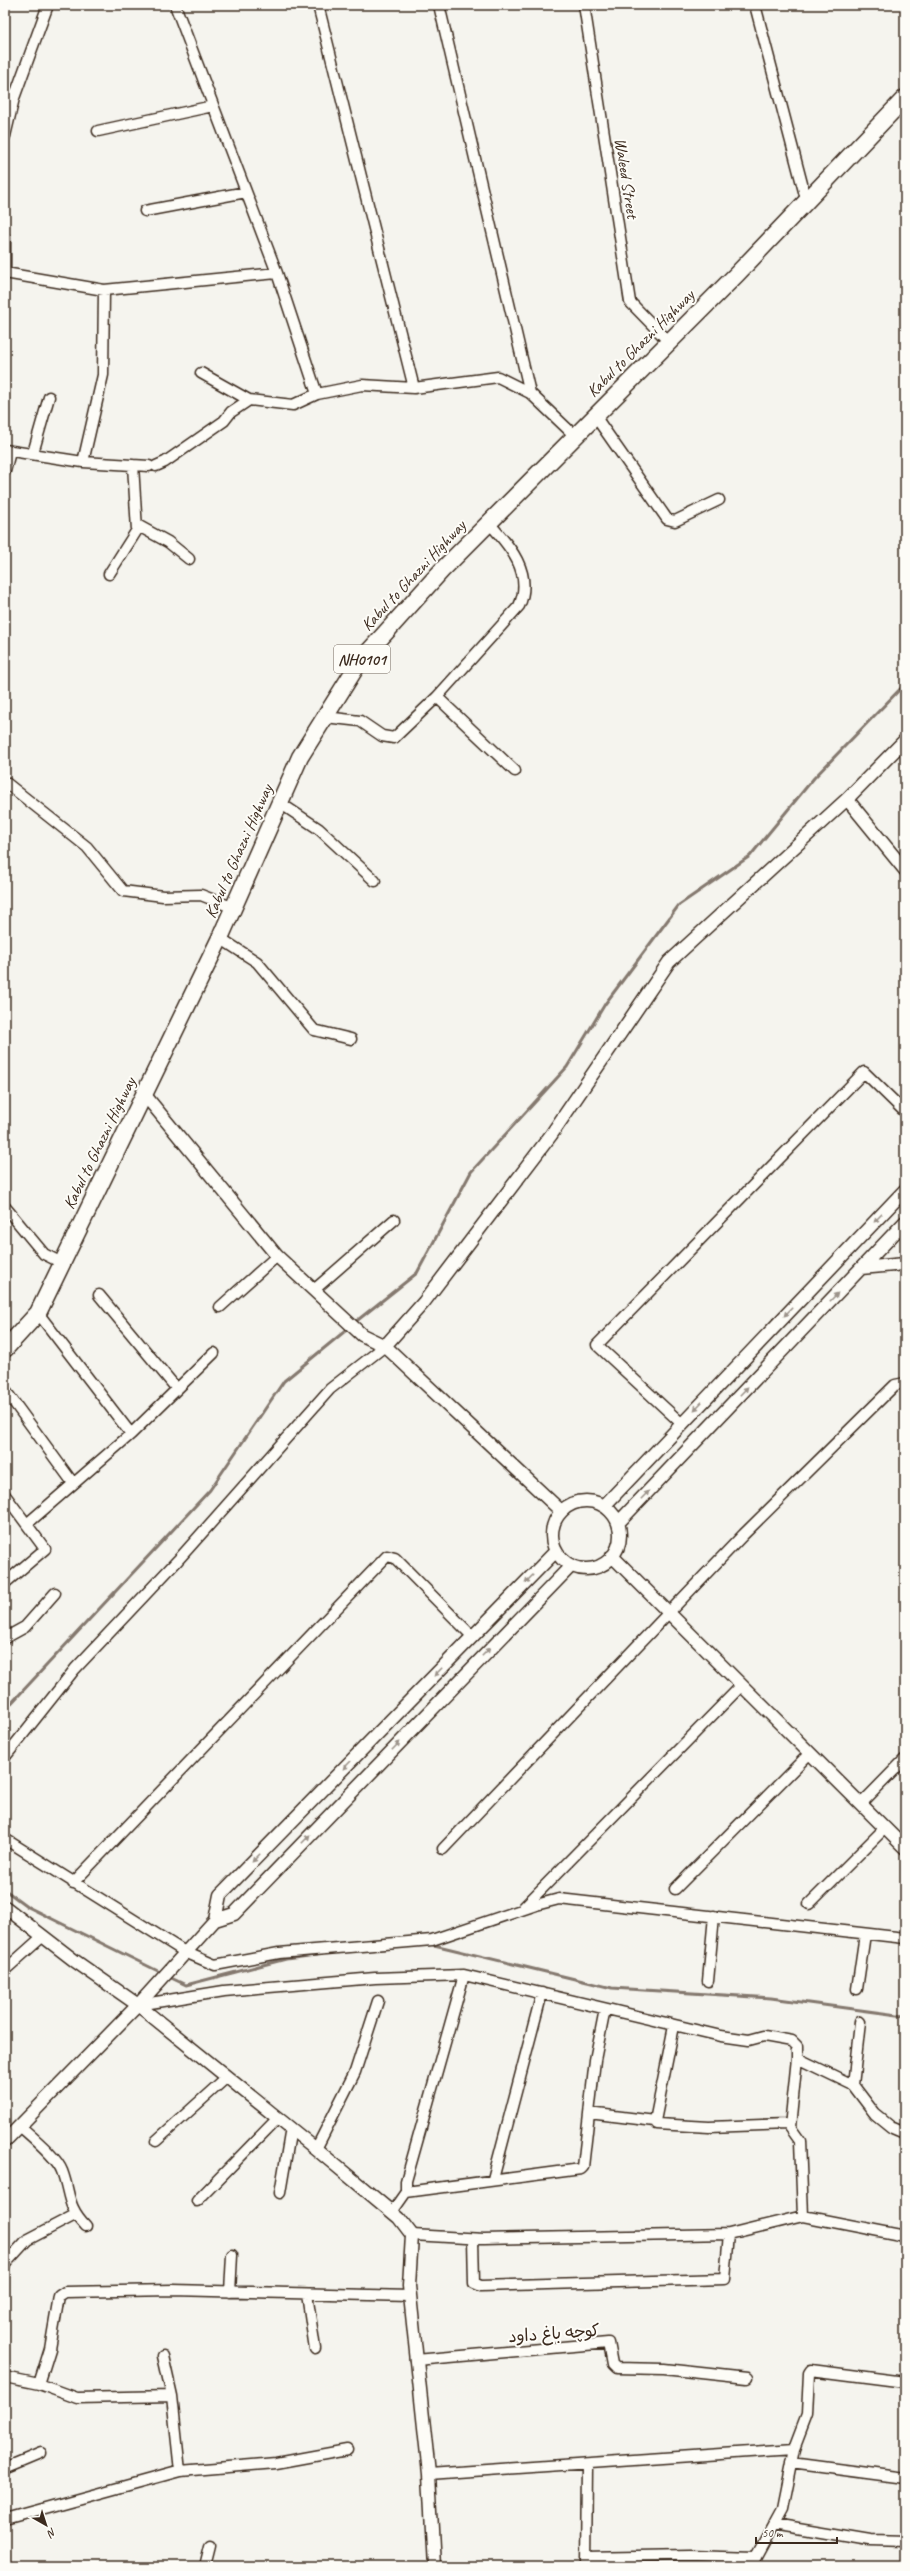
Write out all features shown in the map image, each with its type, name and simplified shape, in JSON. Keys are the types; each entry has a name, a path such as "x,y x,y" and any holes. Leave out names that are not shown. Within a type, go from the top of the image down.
{"highway":[{"name":"Kabul to Ghazni Highway","path":"5,1349 38,1314 220,938 300,757 360,661 442,570 737,274 905,98"}],"street":[{"path":"5,136 6,124 14,98 48,5"},
{"path":"175,5 277,273 317,394"},
{"path":"318,5 414,388"},
{"path":"439,5 530,393"},
{"name":"Waleed Street","path":"584,5 630,302 669,342"},
{"path":"755,5 806,200"},
{"path":"5,91 14,98"},
{"path":"98,131 213,106"},
{"path":"145,211 246,192"},
{"path":"5,238 5,273 104,290 277,273"},
{"path":"83,462 103,375 104,290"},
{"path":"201,373 249,400 293,405 317,394 362,385 414,388 498,377 530,393 574,436"},
{"path":"33,453 49,396"},
{"path":"5,471 7,451 33,453 83,462 153,466 165,462 224,421 231,412 249,400"},
{"path":"595,416 667,519 675,521 719,500"},
{"path":"109,574 136,533 137,525 133,465"},
{"path":"325,717 360,721 382,736 394,738 437,698 519,606 524,588 521,570 512,547 488,523"},
{"path":"137,525 168,542 189,559"},
{"path":"437,698 515,771"},
{"path":"5,1757 75,1669 178,1560 330,1388 384,1346 424,1302 551,1135 670,962 847,799 905,740"},
{"path":"5,782 87,847 123,891 163,896 201,895 234,908"},
{"path":"847,799 905,870"},
{"path":"280,802 319,829 375,881"},
{"path":"220,938 257,962 314,1030 351,1039"},
{"path":"681,1423 597,1345 864,1072 905,1112"},
{"path":"144,1094 277,1256 362,1335 384,1346 561,1511"},
{"path":"604,1506 681,1423 905,1190"},
{"path":"5,1207 44,1254 62,1263"},
{"path":"318,1294 394,1220"},
{"path":"618,1523 905,1222"},
{"path":"220,1307 277,1256"},
{"path":"861,1268 905,1264"},
{"path":"99,1295 177,1389"},
{"path":"38,1314 131,1434"},
{"path":"28,1523 131,1434 214,1353"},
{"path":"443,1849 744,1534 895,1385 905,1383"},
{"path":"5,1390 74,1483"},
{"path":"5,1494 28,1523 45,1549 5,1583"},
{"path":"582,1501 593,1501 604,1506 613,1513 618,1523 620,1535 618,1546 612,1556 603,1564 593,1568 571,1566 556,1551 552,1541 552,1530 561,1511 570,1504 582,1501"},
{"path":"216,1920 220,1895 556,1551"},
{"path":"73,1883 387,1556 395,1558 473,1636"},
{"path":"612,1556 905,1848"},
{"path":"5,2141 138,2005 185,1952 216,1920 234,1914 571,1566"},
{"path":"5,1638 25,1627 55,1593"},
{"path":"521,1910 742,1685"},
{"path":"675,1890 810,1753"},
{"path":"861,1804 905,1760"},
{"path":"809,1904 885,1828"},
{"path":"5,1839 185,1952 215,1965 279,1953 432,1940 521,1910 559,1899 905,1938"},
{"path":"5,1907 75,1962 138,2005 291,2128 392,2212 412,2235 410,2296 429,2474 434,2566"},
{"path":"708,1981 714,1916"},
{"path":"857,1989 865,1934"},
{"path":"5,1970 43,1936"},
{"path":"138,2005 224,1991 375,1978 464,1975 674,2026 749,2040 764,2036 792,2041 796,2046 797,2058 790,2127"},
{"path":"392,2212 406,2192 406,2181 464,1975"},
{"path":"493,2179 542,1993"},
{"path":"316,2149 355,2072 378,2001"},
{"path":"406,2192 493,2179 581,2169 583,2167 595,2060 605,2009"},
{"path":"853,2085 860,2022"},
{"path":"655,2121 674,2026"},
{"path":"797,2058 853,2085 875,2114 891,2127 905,2132"},
{"path":"156,2141 227,2077"},
{"path":"589,2113 655,2121 661,2126 709,2127 786,2124 800,2141 802,2216"},
{"path":"197,2201 278,2118"},
{"path":"20,2126 62,2170 68,2200 75,2215 86,2226"},
{"path":"280,2193 291,2128"},
{"path":"5,2264 27,2240 75,2215"},
{"path":"412,2235 473,2238 729,2234 802,2216 905,2236"},
{"path":"473,2238 474,2283 481,2286 725,2279 729,2234"},
{"path":"230,2292 232,2255"},
{"path":"39,2384 50,2349 59,2296 65,2292 173,2290 410,2296"},
{"path":"307,2294 315,2349"},
{"name":"کوچه باغ داود","path":"416,2360 608,2343 612,2364 616,2368 664,2369 747,2378"},
{"path":"163,2356 172,2396 180,2471"},
{"path":"587,2465 586,2561 688,2555 754,2563 782,2509 794,2449 807,2415 809,2373 811,2370 905,2382"},
{"path":"5,2376 39,2384 77,2398 172,2396"},
{"path":"429,2474 587,2465 794,2449"},
{"path":"5,2519 180,2471 276,2463 347,2450"},
{"path":"5,2468 41,2453"},
{"path":"791,2463 905,2478"},
{"path":"774,2524 870,2540 905,2541"},
{"path":"205,2566 210,2546"}],"waterway":[{"path":"354,1323 417,1273 471,1172 567,1067 605,1004 679,905 750,856 814,778 905,684"},
{"path":"5,1710 210,1490 284,1381 350,1327"},
{"path":"5,1890 28,1907 162,1973"},
{"path":"430,1944 612,1988 771,1998 905,2016"},
{"path":"167,1976 186,1985 286,1959 316,1955"}]}
